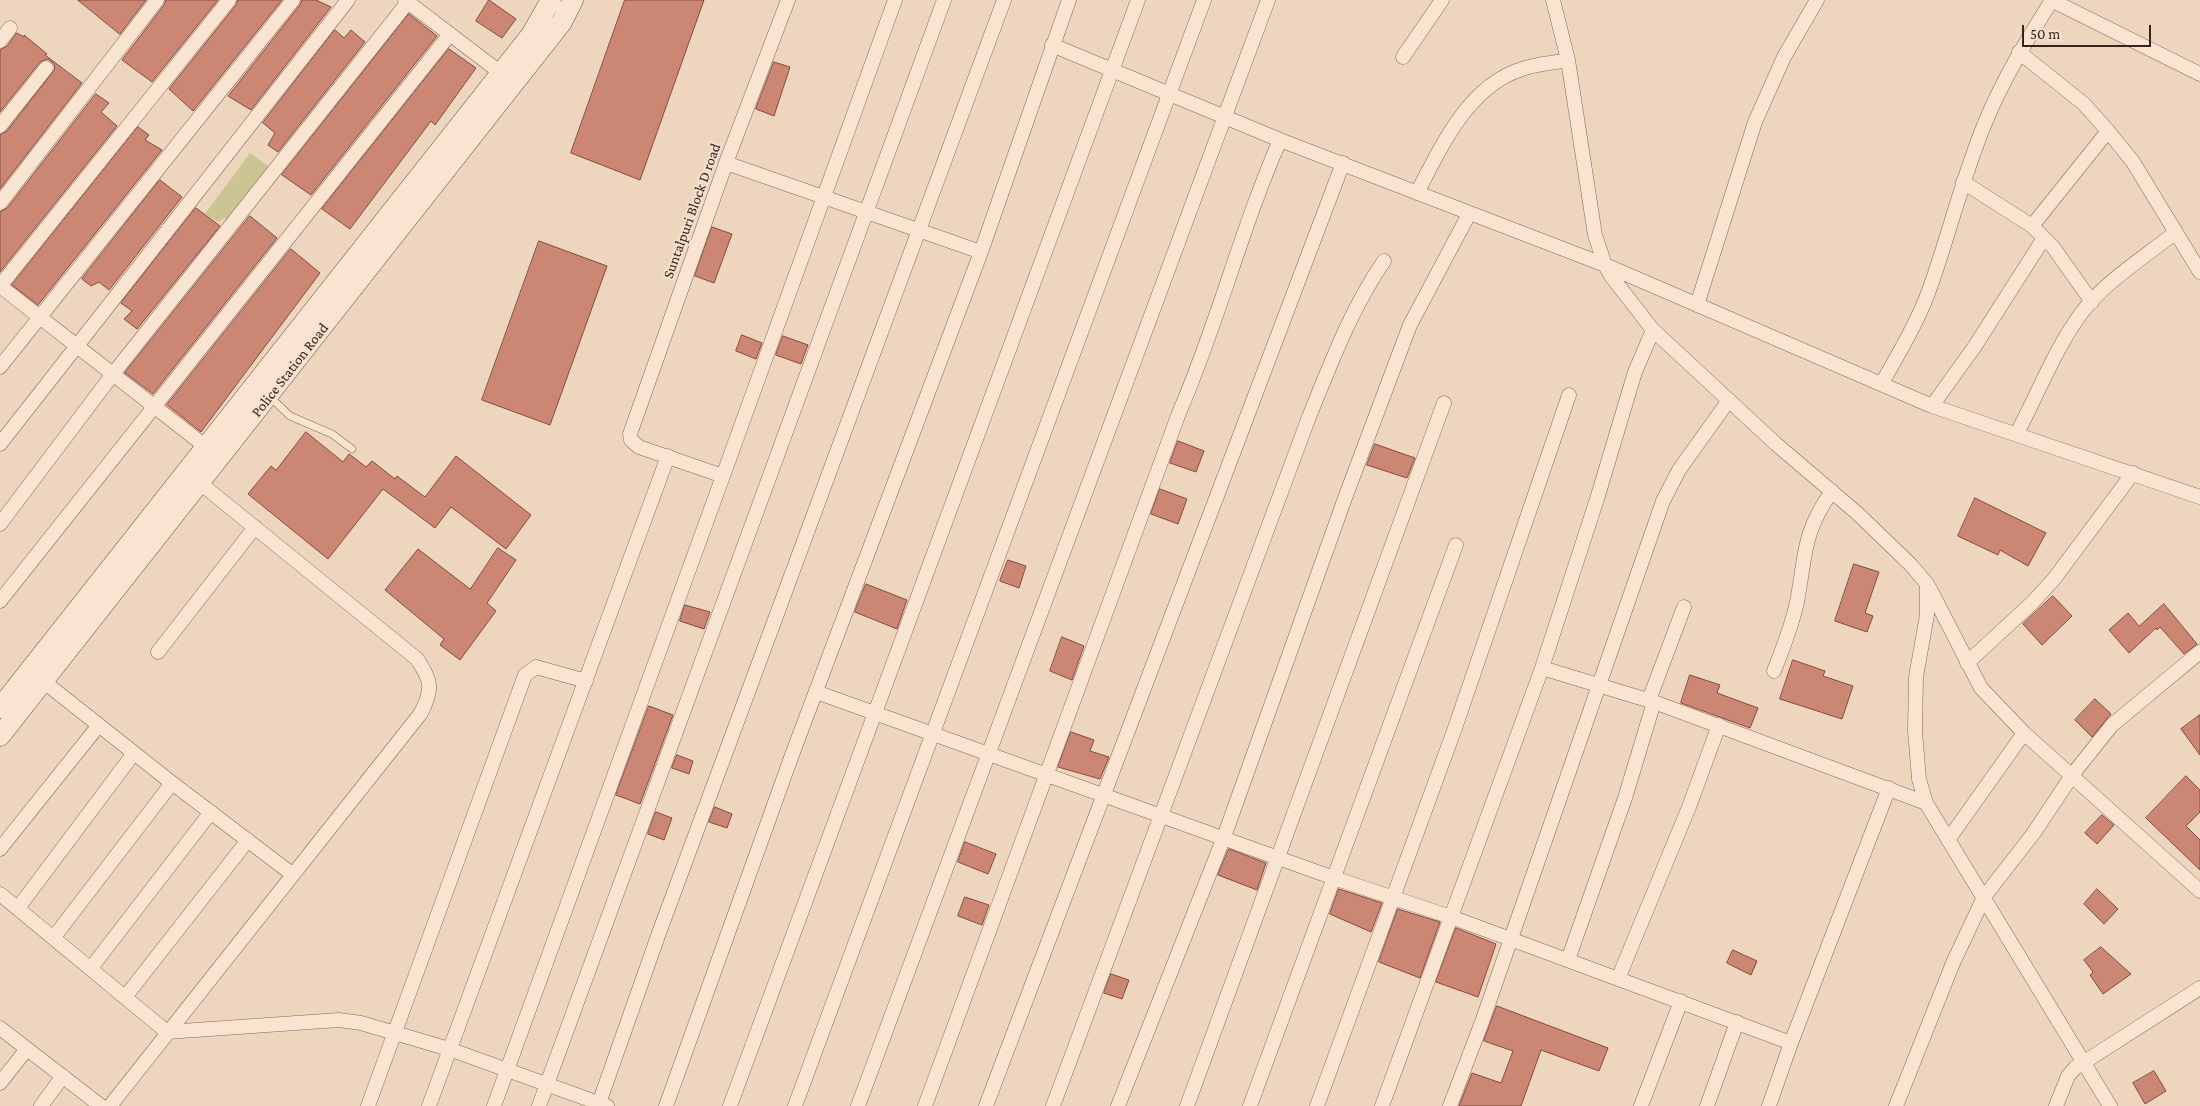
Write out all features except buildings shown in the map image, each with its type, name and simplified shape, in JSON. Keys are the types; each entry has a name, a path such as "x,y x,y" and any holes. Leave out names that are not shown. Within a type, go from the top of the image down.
{"street":[{"path":"0,203 157,0"},
{"path":"205,446 0,286 229,0"},
{"path":"0,367 293,0"},
{"path":"0,444 348,0"},
{"name":"Police Station Road","path":"0,708 531,35 552,0"},
{"name":"Police Station Road","path":"0,736 562,22 573,0"},
{"name":"Suntalpuri Block D road","path":"668,456 639,447 631,440 630,434 726,163 788,0"},
{"path":"494,1106 895,0"},
{"path":"539,1106 865,211 944,0"},
{"path":"0,894 126,996 167,1032 339,1020 361,1023 450,1049 602,1105 659,933 1004,0"},
{"path":"666,1106 816,692 981,252 1069,0"},
{"path":"730,1106 1138,0"},
{"path":"795,1106 935,735 1204,0"},
{"path":"858,1106 1268,0"},
{"path":"1403,57 1442,0"},
{"path":"1553,0 1568,60 1590,214 1605,265 1654,330 1912,565 1927,584 1980,688 2024,733 2073,774 2200,891"},
{"path":"1697,305 1755,122 1784,57 1817,0"},
{"path":"1882,383 1913,327 1931,286 1963,182 1985,122 2019,52 2052,0 2200,74"},
{"path":"0,524 113,374 407,1 501,73"},
{"path":"0,41 10,28"},
{"path":"0,601 450,34"},
{"path":"1052,45 1224,115 1280,140 1605,265 1932,406 2018,433 2200,497"},
{"path":"2019,52 2084,104 2108,131 2133,162 2200,272"},
{"path":"1417,193 1448,136 1478,96 1500,80 1522,69 1568,60"},
{"path":"0,126 46,68"},
{"path":"2032,226 2108,131"},
{"path":"925,1106 1178,413 1217,316 1265,175 1280,140"},
{"path":"726,163 981,252"},
{"path":"986,1106 1342,163"},
{"path":"1963,182 2032,226 2053,247 2092,302"},
{"path":"1118,1106 1224,837 1345,498 1410,325 1469,214"},
{"path":"2018,433 2064,342 2083,311 2176,232"},
{"path":"1932,406 1975,346 2044,238"},
{"path":"1053,1106 1286,477 1339,343 1360,300 1384,261"},
{"path":"1382,1106 1542,668 1598,500 1635,372 1654,330"},
{"path":"1317,1106 1458,719 1569,395"},
{"path":"1450,1106 1663,501 1679,470 1729,400"},
{"path":"1187,1106 1444,403"},
{"path":"429,1106 668,456 723,476"},
{"path":"1967,663 2032,603 2054,579 2133,473"},
{"path":"110,1106 421,713 428,698 430,681 417,659 200,483"},
{"path":"1774,671 1792,623 1808,535 1813,521 1832,491"},
{"path":"158,652 255,527"},
{"path":"1250,1106 1456,545"},
{"path":"1927,584 1927,615 1916,677 1915,731 1919,779 1926,803 2110,1106"},
{"path":"1568,960 1625,798 1651,701 1684,607"},
{"path":"1896,1106 1953,963 1984,897 2033,834 2073,774 2112,725 2200,652"},
{"path":"368,1106 525,675 536,667 586,681"},
{"path":"1542,668 1651,701 1926,803"},
{"path":"43,681 172,783 292,874"},
{"path":"816,692 1334,878 1451,917 1791,1043"},
{"path":"0,849 99,725"},
{"path":"1618,979 1689,807 1719,726"},
{"path":"1948,840 2024,733"},
{"path":"18,908 134,753"},
{"path":"54,937 172,783"},
{"path":"1769,1106 1791,1043 1889,788"},
{"path":"91,968 211,812"},
{"path":"126,996 248,840"},
{"path":"2056,1106 2068,1076 2075,1068 2198,994"},
{"path":"1641,1106 1680,1001"},
{"path":"1707,1106 1737,1022"},
{"path":"0,1028 100,1106"},
{"path":"0,1083 26,1049"},
{"path":"41,1106 63,1076"}],"lane":[{"path":"269,396 290,416 332,434 352,449"}],"shaded area":[{"path":"250,153 275,171 232,224 225,218 218,222 205,214"}]}
